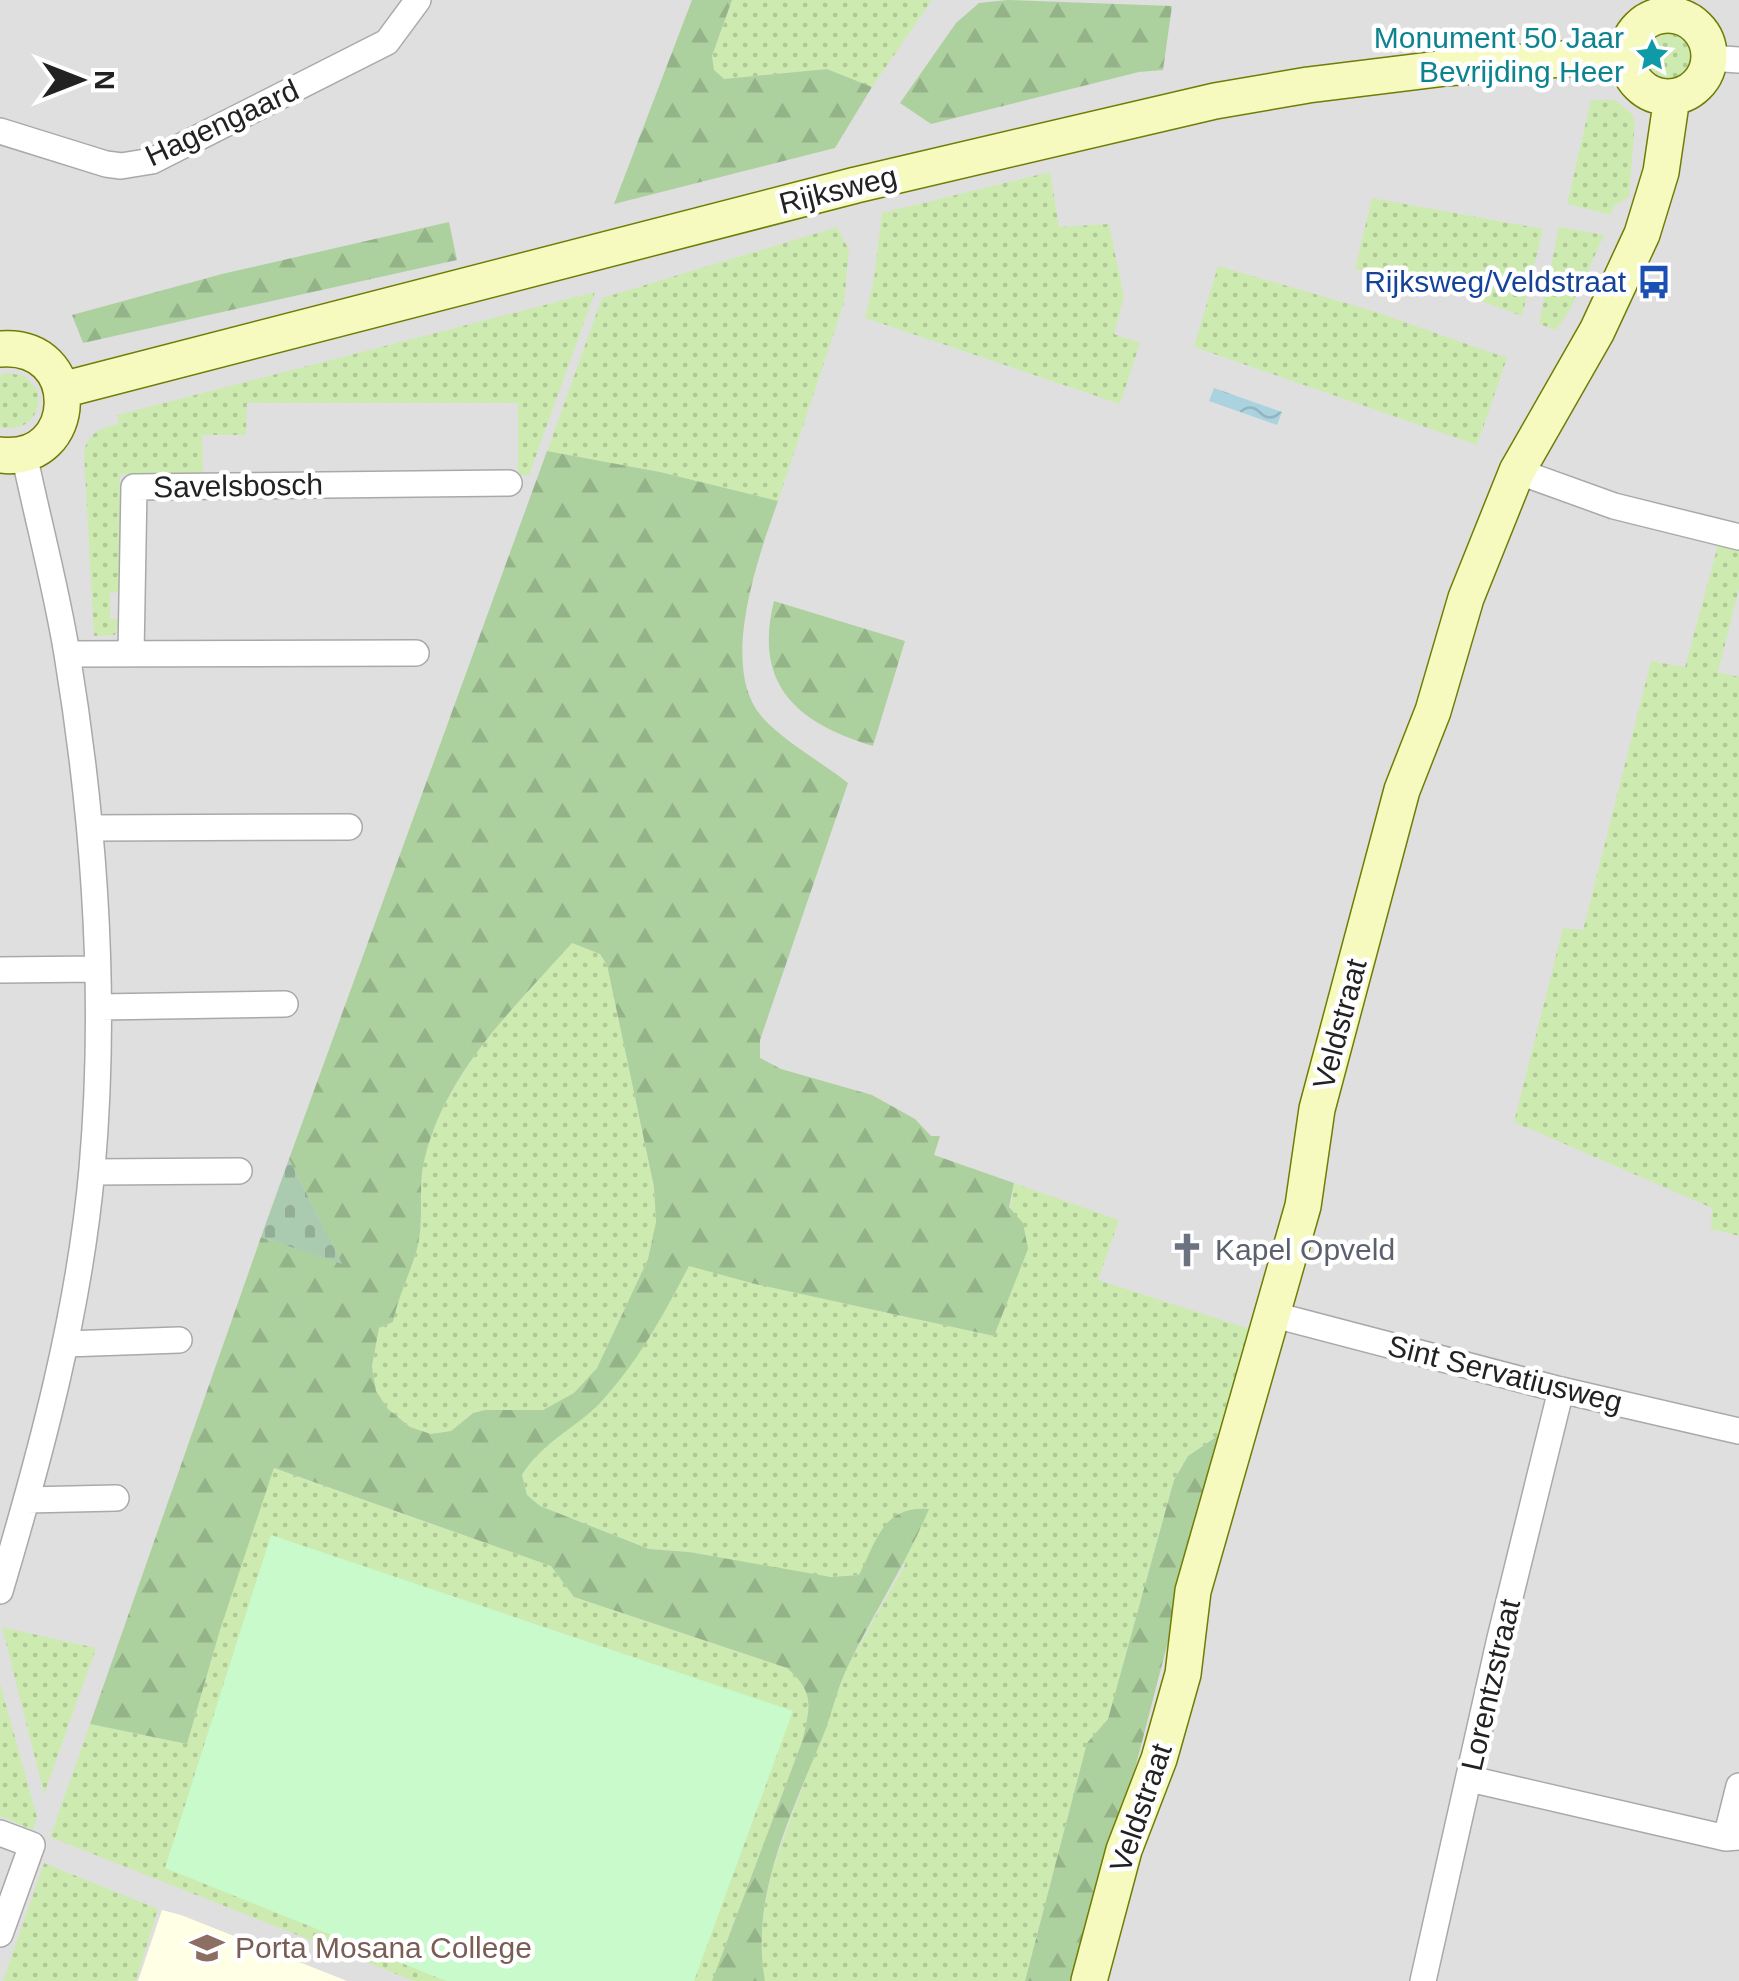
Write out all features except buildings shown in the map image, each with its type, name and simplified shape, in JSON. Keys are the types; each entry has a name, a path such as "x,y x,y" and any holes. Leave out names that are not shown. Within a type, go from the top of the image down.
{"street":[{"name":"Hagengaard","path":"0,131 106,164 152,161 387,42 418,0"},
{"path":"1669,8 1700,31 1724,59 1707,70 1696,86 1672,97 1654,95 1638,84 1630,71 1627,54 1632,36 1640,26 1669,8"},
{"name":"Rijksweg","path":"62,390 856,185 1215,101 1430,70 1627,54"},
{"name":"Veldstraat","path":"1090,1981 1124,1850 1159,1759 1178,1691 1193,1591 1304,1206 1318,1109 1402,790 1433,711 1466,598 1517,471 1597,331 1632,260 1661,172 1672,97"},
{"path":"0,350 25,351 36,356 51,368 62,390 62,411 56,430 36,449 12,454 67,654 90,828 99,1007 92,1172 66,1344 0,1592"},
{"path":"1517,471 1614,506 1739,537"},
{"name":"Savelsbosch","path":"131,654 134,487 509,483"},
{"path":"67,654 416,653"},
{"path":"90,828 349,827"},
{"path":"0,970 97,969"},
{"path":"99,1007 285,1004"},
{"path":"92,1172 239,1171"},
{"name":"Sint Servatiusweg","path":"1272,1314 1561,1390 1739,1430"},
{"path":"66,1344 179,1340"},
{"name":"Lorentzstraat","path":"1423,1981 1561,1390"},
{"path":"27,1500 116,1498"},
{"path":"1470,1778 1732,1838 1739,1786"},
{"path":"0,1833 32,1846 0,1934"}],"shaded area":[{"path":"0,0 1739,0 1739,1981 0,1981"},
{"name":"Porta Mosana College","path":"162,1910 181,1915 347,1981 138,1981"}],"green space":[{"path":"692,0 732,0 712,56 714,70 724,79 827,69 872,87 835,148 614,204"},
{"path":"732,0 932,0 872,87 827,69 724,79 714,70 712,56"},
{"path":"1008,0 1172,6 1163,70 1139,72 931,124 900,103 956,23 979,3"},
{"path":"1670,32 1686,39 1693,55 1686,71 1670,78 1654,71 1647,55 1654,39"},
{"path":"1591,100 1615,100 1631,113 1635,122 1629,197 1614,206 1611,215 1567,204"},
{"path":"1050,172 1059,227 1109,224 1124,297 1114,334 1140,343 1120,404 865,318 882,213"},
{"path":"1372,198 1543,229 1522,316 1432,283 1355,269"},
{"path":"449,222 457,260 83,343 72,315 222,274"},
{"path":"837,227 849,250 844,303 778,501 660,472 547,451 602,298"},
{"path":"1559,227 1604,235 1571,308 1556,330 1539,324"},
{"path":"1218,266 1370,310 1507,358 1477,445 1194,347"},
{"path":"595,292 529,475 518,475 518,403 247,403 246,435 202,435 203,474 120,474 120,592 110,593 110,619 119,619 115,635 94,636 84,454 96,433 119,424 117,415"},
{"path":"0,375 25,376 38,391 39,400 30,421 9,428 0,427"},
{"path":"547,451 660,472 778,501 746,610 743,670 749,696 771,726 848,783 760,1040 760,1058 781,1069 872,1095 915,1119 931,1136 940,1136 934,1155 1014,1183 1009,1207 1023,1223 1028,1249 994,1336 689,1266 627,1371 591,1412 539,1453 522,1475 527,1495 540,1506 649,1549 689,1552 831,1577 859,1575 891,1519 914,1509 929,1509 844,1674 788,1821 763,1916 765,1981 712,1981 803,1739 808,1708 806,1692 787,1668 574,1597 551,1566 274,1468 187,1744 90,1724 261,1237 341,1263 289,1159","holes":["572,943 600,954 607,965 654,1187 656,1222 648,1259 597,1368 574,1393 543,1410 473,1413 451,1431 431,1434 410,1427 388,1409 376,1391 372,1366 379,1328 393,1322 417,1249 423,1168 435,1125 485,1042"]},
{"path":"1718,545 1739,549 1739,589 1718,672 1739,677 1739,1236 1711,1229 1712,1208 1514,1122 1563,928 1583,930 1651,661 1685,667"},
{"path":"774,601 905,641 873,746 823,725 787,696 776,678 770,656"},
{"path":"572,943 600,954 607,965 654,1187 656,1222 648,1259 597,1368 574,1393 543,1410 472,1413 451,1431 431,1434 410,1427 388,1409 376,1391 372,1366 379,1328 393,1322 417,1249 425,1156 436,1125 466,1068 506,1016"},
{"path":"289,1159 342,1264 261,1237"},
{"path":"1014,1183 1119,1220 1098,1280 1250,1329 1222,1433 1188,1456 1174,1480 1108,1719 1087,1743 1025,1981 765,1981 762,1920 772,1870 846,1669 906,1563 831,1577 689,1552 649,1549 540,1506 527,1495 522,1475 533,1457 557,1436 672,1299 689,1265 755,1284 994,1336"},
{"path":"1222,1433 1080,1981 1025,1981 1087,1743 1108,1719 1174,1480 1188,1456"},
{"path":"273,1468 551,1566 574,1597 787,1668 796,1677 808,1700 803,1739 712,1981 414,1981 50,1837 90,1724 187,1744"},
{"path":"271,1535 793,1711 694,1981 446,1981 165,1868"},
{"path":"2,1627 96,1648 44,1794"},
{"path":"0,1683 37,1817 33,1830 0,1816"},
{"path":"44,1863 158,1909 136,1981 3,1981"}],"water":[{"path":"1214,388 1282,412 1277,425 1209,401"}],"place":[{"name":"Monument 50 Jaar Bevrijding Heer","path":"1652,55"},
{"name":"Rijksweg/Veldstraat","path":"1654,282"},
{"name":"Kapel Opveld","path":"1187,1250"},
{"name":"Porta Mosana College","path":"207,1948"}]}
